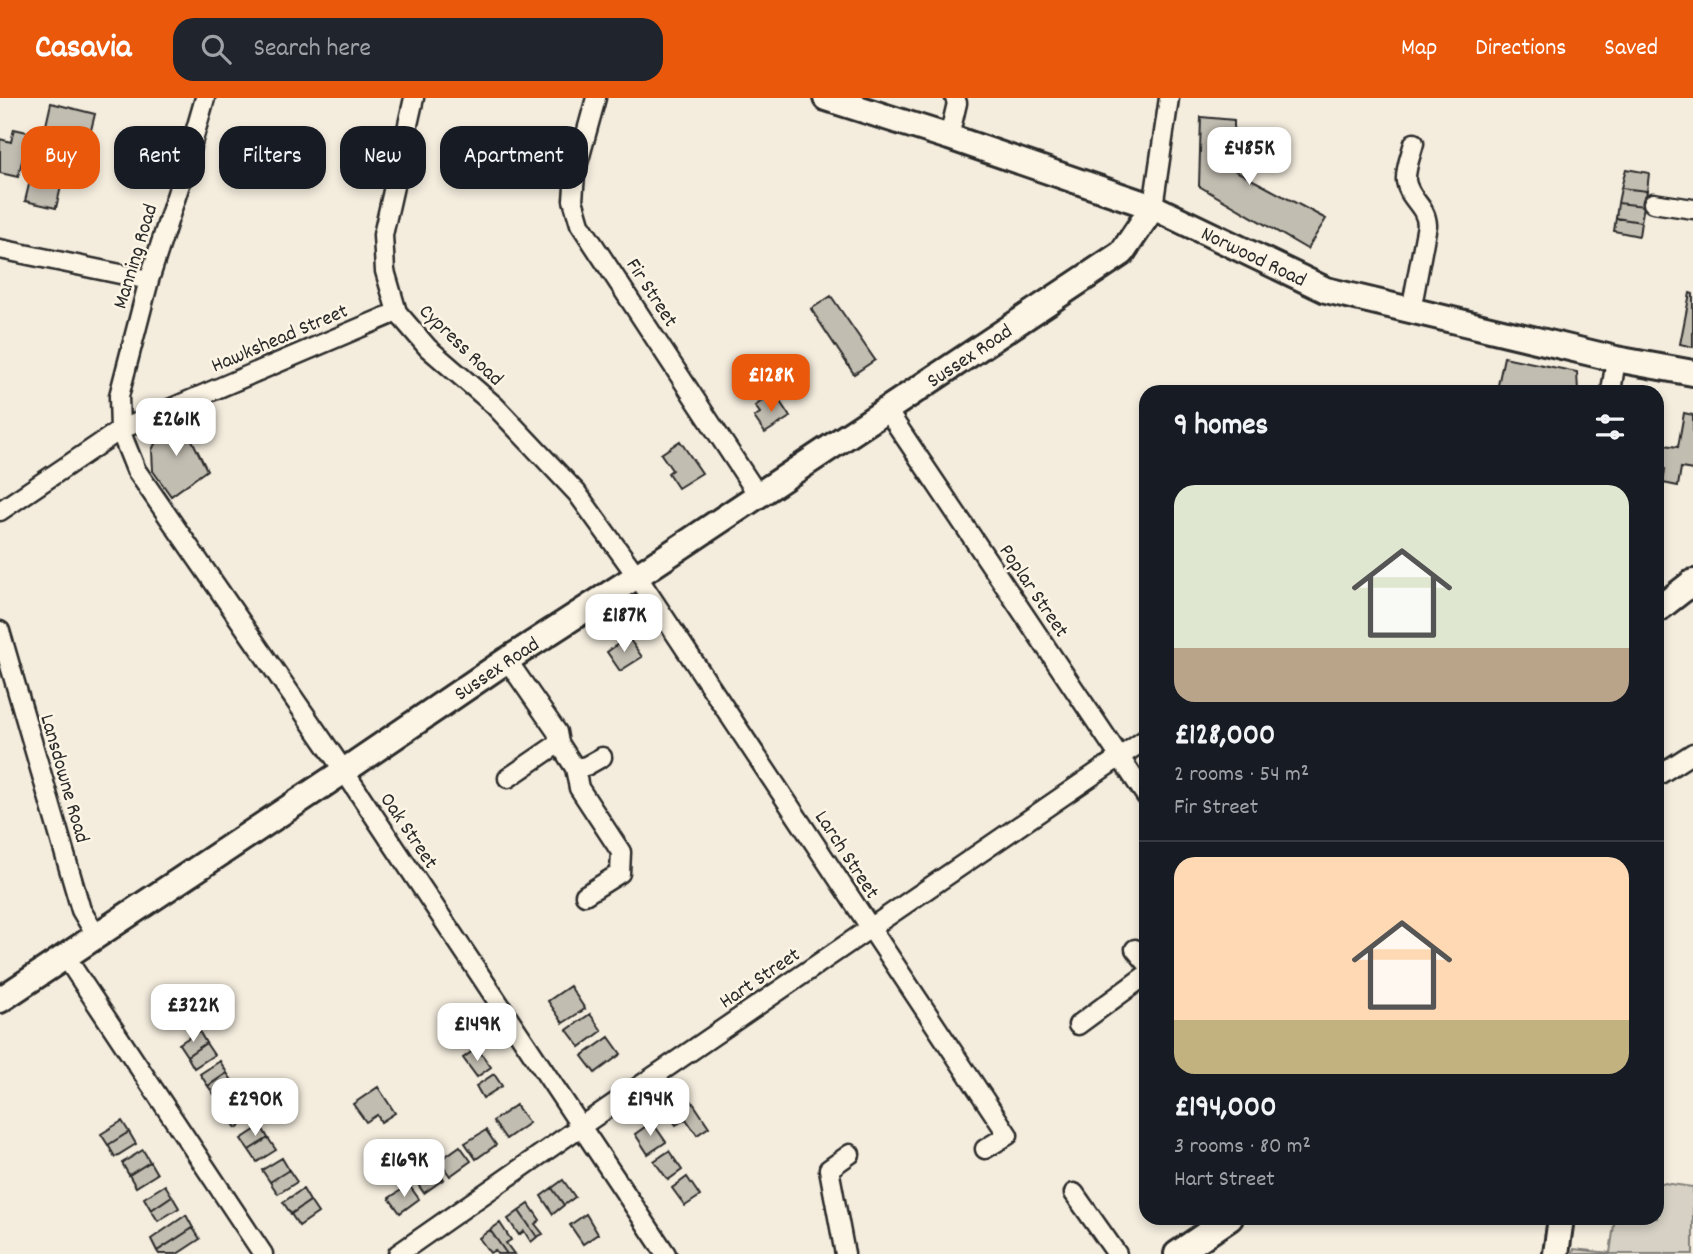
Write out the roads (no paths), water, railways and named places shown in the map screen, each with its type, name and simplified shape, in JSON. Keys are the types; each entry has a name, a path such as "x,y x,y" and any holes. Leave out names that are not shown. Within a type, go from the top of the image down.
{"street":[{"name":"Manning Road","path":"120,430 119,396 149,280 205,98"},
{"name":"Cypress Road","path":"414,98 383,235 385,271 397,312 428,348 494,405 577,493 637,576"},
{"name":"Fir Street","path":"596,98 575,174 573,200 580,224 758,495"},
{"name":"Norwood Road","path":"826,98 1153,207 1326,290 1616,359 1693,373"},
{"path":"949,137 957,103 955,98"},
{"path":"1153,207 1169,98"},
{"path":"1411,310 1427,225 1425,212 1406,183 1414,143"},
{"path":"1653,204 1693,209"},
{"name":"Sussex Road","path":"0,1000 1122,253 1153,207"},
{"path":"0,249 149,280"},
{"name":"Hawkshead Street","path":"0,511 120,430 397,312"},
{"path":"1612,385 1616,359"},
{"name":"Poplar Street","path":"886,409 1139,785"},
{"name":"Oak Street","path":"120,430 136,470 344,771 666,1254"},
{"name":"Larch Street","path":"637,576 1008,1135 985,1149"},
{"path":"1664,605 1693,582"},
{"name":"Lansdowne Road","path":"0,631 81,911 96,935"},
{"path":"507,660 557,732 559,743 575,768 579,788 621,852 620,873 585,895"},
{"path":"508,778 559,743"},
{"name":"Hart Street","path":"398,1254 1139,743"},
{"path":"1664,771 1693,752"},
{"path":"575,768 586,766 602,757"},
{"path":"65,956 263,1254"},
{"path":"1078,1025 1139,980"},
{"path":"845,1254 829,1169 850,1154"},
{"path":"1074,1193 1117,1254"},
{"path":"1177,1254 1220,1225"},
{"path":"1556,1254 1560,1225"}]}
